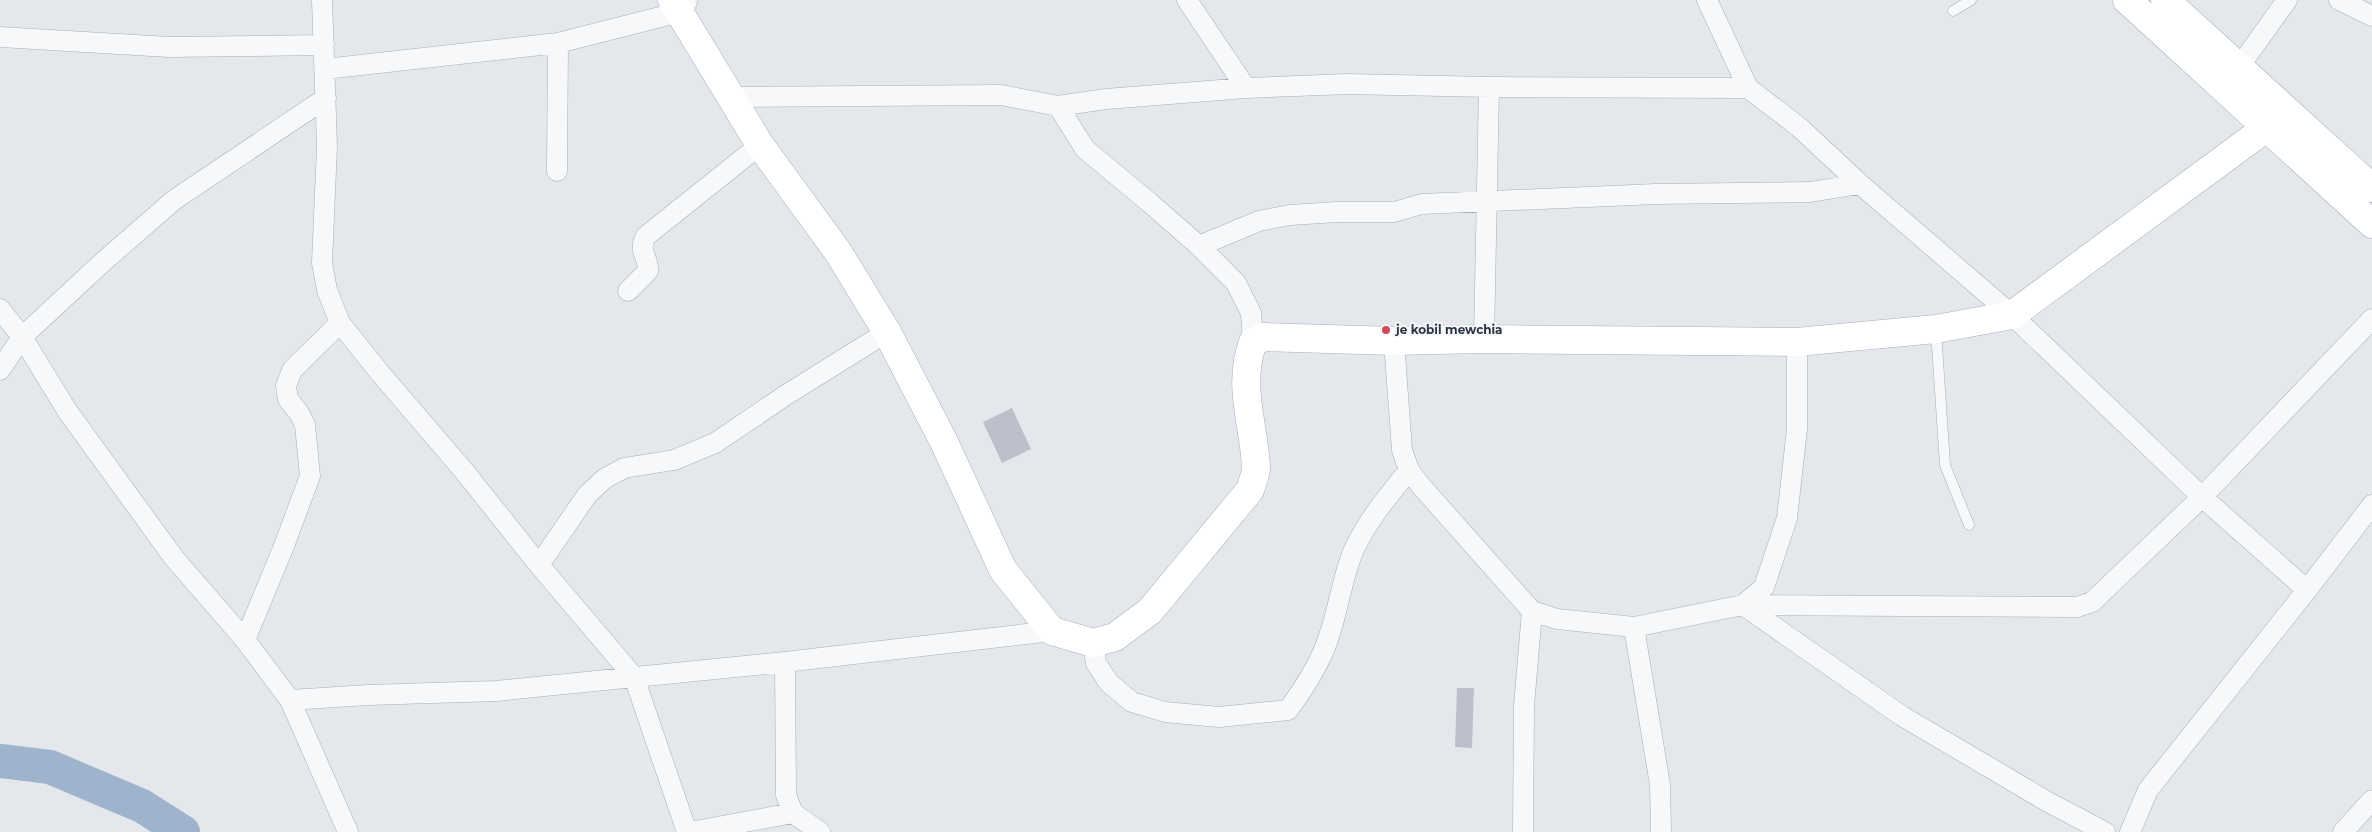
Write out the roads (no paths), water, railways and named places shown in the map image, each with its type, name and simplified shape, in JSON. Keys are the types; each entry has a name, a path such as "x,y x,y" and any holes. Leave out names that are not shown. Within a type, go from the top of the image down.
{"street":[{"path":"322,0 326,98 322,263 327,290 340,323 380,374 464,471 538,565 634,677 689,832 793,813"},
{"path":"1187,0 1246,88"},
{"path":"1708,0 1748,88 1799,127 1860,184 2012,316 2202,497 2307,590"},
{"path":"2127,0 2372,224"},
{"path":"2165,0 2372,188"},
{"path":"2239,67 2286,0"},
{"path":"2339,0 2372,16"},
{"path":"325,69 558,44 680,4 730,97 760,145 838,252 887,332 944,442 1003,570 1052,631"},
{"path":"0,37 169,47 324,45"},
{"path":"557,171 558,44"},
{"path":"730,97 1002,95 1058,106 1246,88 1348,84 1489,87 1748,88"},
{"path":"1484,339 1489,87"},
{"path":"0,370 22,337 104,261 174,200 326,98"},
{"path":"290,700 368,695 496,691 785,662 1052,631 1093,643 1116,637 1150,611 1250,490 1256,469 1246,396 1246,360 1253,342 1251,313 1236,283 1199,246 1085,149 1058,106"},
{"path":"1253,342 1264,337 1394,341 1484,339 1797,342 1936,329 2012,316 2266,128 2286,109"},
{"path":"628,290 648,271 642,251 642,244 646,236 760,145"},
{"path":"1199,246 1260,221 1290,215 1337,212 1394,212 1422,204 1488,201 1656,194 1810,192 1860,184"},
{"path":"0,309 22,337 68,412 174,558 245,640 290,700 348,832"},
{"path":"1394,341 1402,450 1409,470 1421,486 1532,610 1557,619 1634,627 1744,605 2078,607 2092,602 2202,497 2372,319"},
{"path":"245,640 284,546 310,476 305,424 288,399 286,386 292,370 340,323"},
{"path":"538,565 587,495 604,479 624,468 674,460 715,443 786,395 887,332"},
{"path":"1744,605 1764,587 1787,518 1797,430 1797,342"},
{"path":"1093,643 1096,663 1110,683 1132,702 1165,712 1219,717 1288,710 1306,687 1330,634 1342,580 1354,550 1374,518 1409,470"},
{"path":"2130,832 2148,790 2372,505"},
{"path":"1744,605 1902,716 2048,802 2105,832"},
{"path":"1524,832 1524,706 1532,610"},
{"path":"1634,627 1660,785 1661,832"},
{"path":"785,662 786,795 793,813 820,832"},
{"path":"2343,832 2372,800"}],"lane":[{"path":"1953,11 1971,0"},
{"path":"1936,329 1945,465 1969,525"}],"waterway":[{"path":"0,761 50,767 142,806 183,832"}],"place":[{"name":"je kobil mewchia","path":"1386,330"}]}
